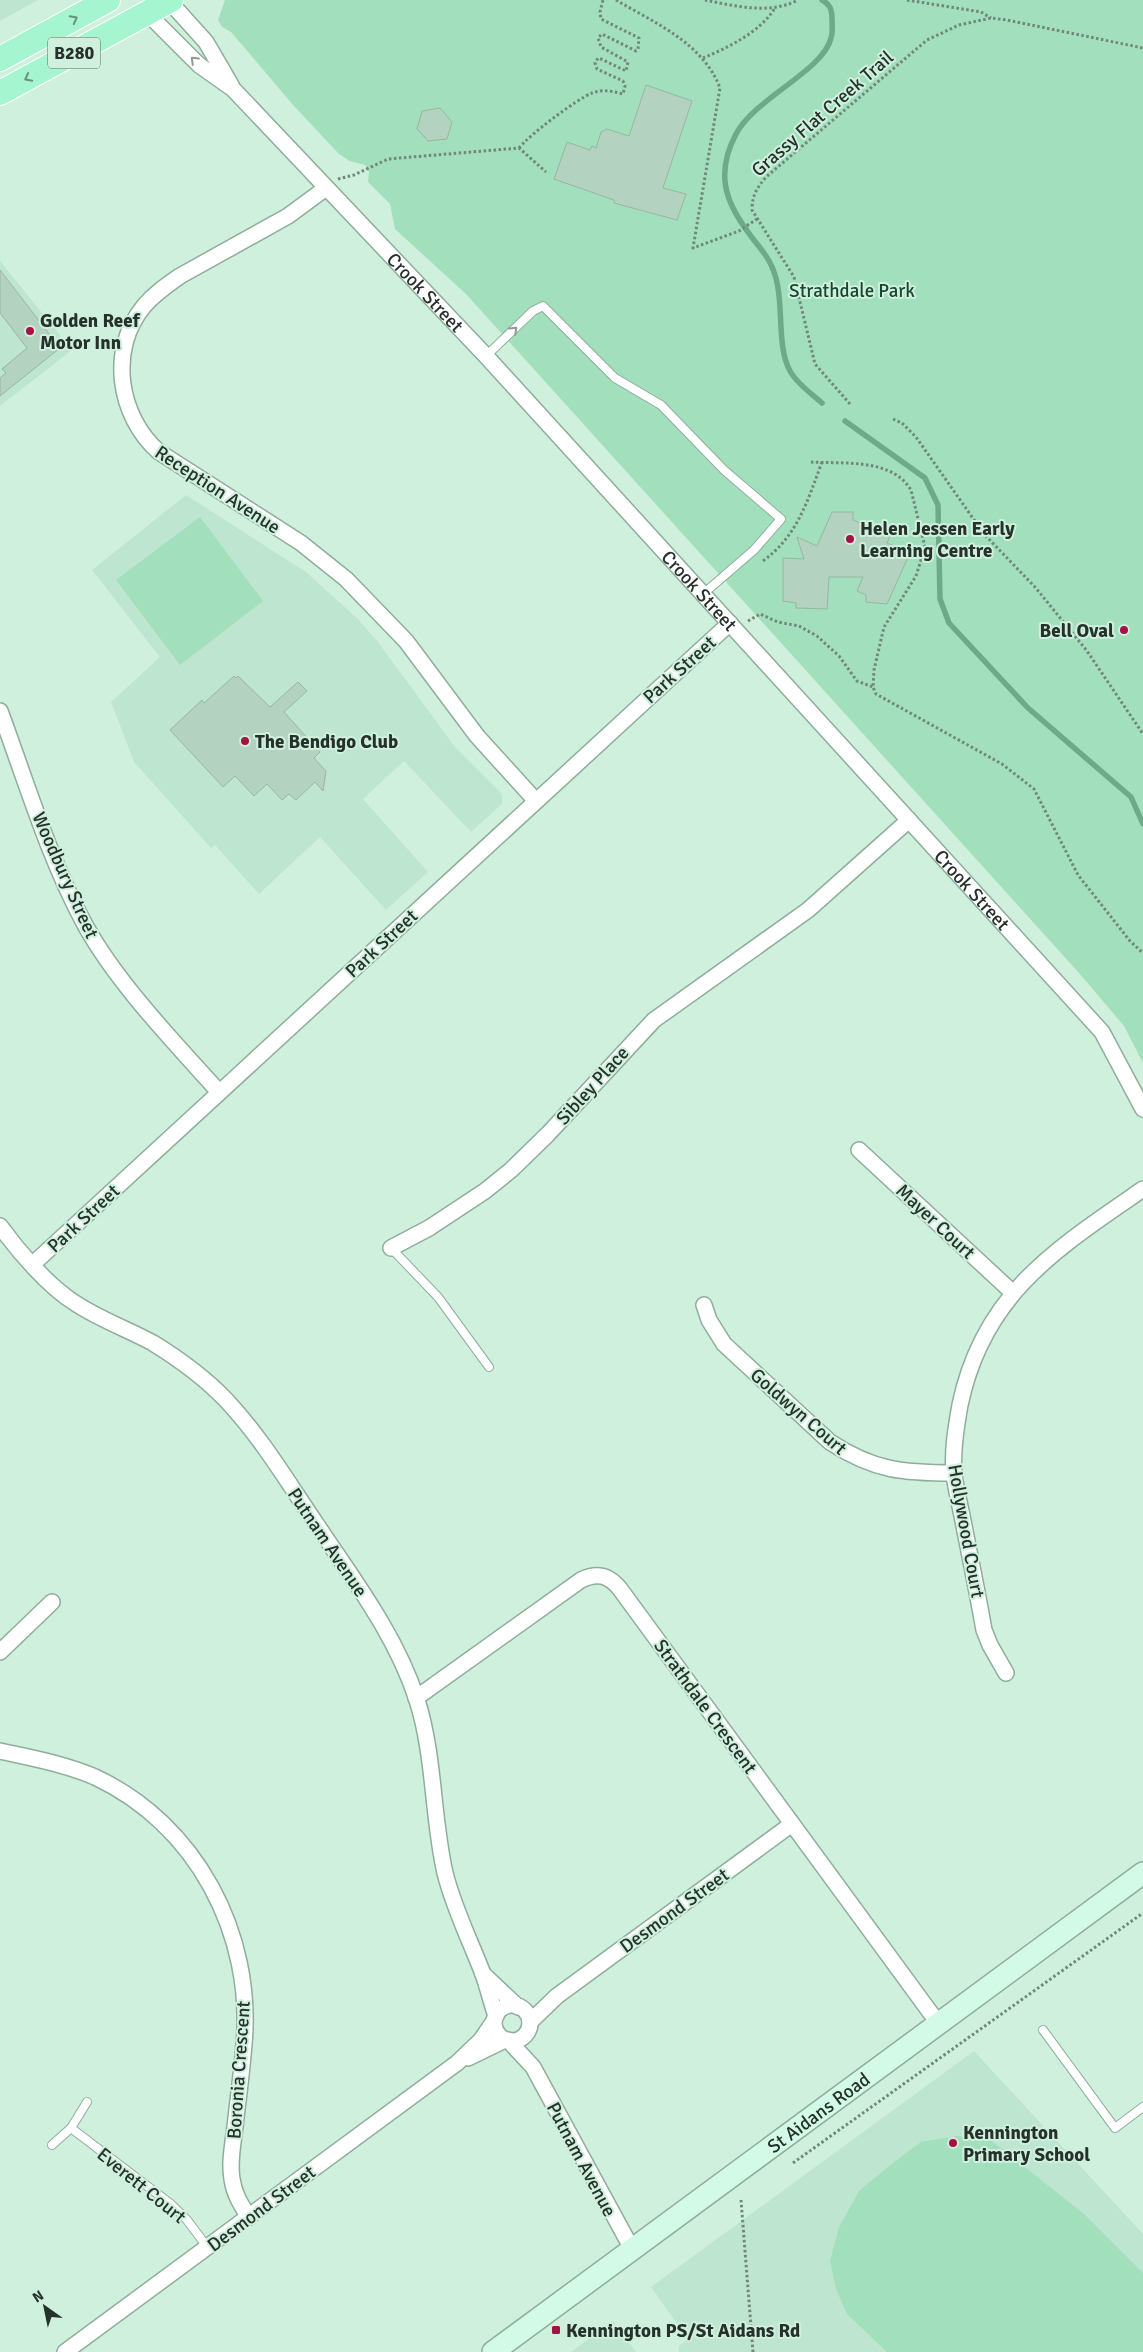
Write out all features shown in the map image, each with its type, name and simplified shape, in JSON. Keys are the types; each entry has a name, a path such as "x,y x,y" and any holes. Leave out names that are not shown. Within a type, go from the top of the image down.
{"main road":[{"name":"B280","path":"0,59 108,0"},
{"name":"B280","path":"0,93 141,6 170,0"}],"street":[{"name":"Crook Street","path":"170,0 206,42 233,89"},
{"name":"Crook Street","path":"141,6 199,65 233,89 486,356 1102,1032 1143,1109"},
{"name":"Reception Avenue","path":"326,188 288,216 173,281 143,306 130,329 123,355 123,390 130,413 143,436 158,452 301,543 346,579 406,641 476,736 536,801"},
{"name":"Park Street","path":"33,1264 536,801 733,627"},
{"name":"Woodbury Street","path":"0,711 50,845 84,923 113,969 219,1092"},
{"name":"Sibley Place","path":"391,1248 437,1222 485,1191 511,1170 548,1134 654,1020 808,910 908,820"},
{"name":"Mayer Court","path":"859,1150 1012,1292"},
{"name":"Hollywood Court","path":"1006,1674 984,1630 954,1473 957,1421 971,1366 996,1315 1012,1292 1034,1269 1143,1189"},
{"name":"Putnam Avenue","path":"0,1226 33,1264 72,1302 152,1343 177,1359 201,1377 243,1419 371,1607 393,1645 416,1698 431,1760 445,1873 460,1921 482,1973 495,2019"},
{"name":"Goldwyn Court","path":"704,1305 709,1320 724,1344 830,1442 850,1455 875,1466 901,1471 954,1473"},
{"name":"Strathdale Crescent","path":"416,1698 581,1580 592,1575 604,1576 620,1589 938,2023"},
{"path":"0,1652 52,1602"},
{"name":"Boronia Crescent","path":"0,1752 72,1769 95,1778 140,1804 186,1847 212,1886 230,1928 242,1975 245,2030 231,2167 237,2198 249,2217"},
{"name":"Desmond Street","path":"529,2027 557,1996 792,1824"},
{"name":"St Aidans Road","path":"493,2352 1143,1873"},
{"name":"Putnam Avenue","path":"482,1973 519,2007"},
{"name":"Desmond Street","path":"519,2007 557,1996"},
{"path":"519,2007 528,2016 529,2027 521,2039 506,2040 497,2033 495,2019 503,2008 519,2007"},
{"name":"Desmond Street","path":"65,2352 457,2063 481,2040 495,2019"},
{"name":"Putnam Avenue","path":"529,2027 533,2067"},
{"name":"Putnam Avenue","path":"506,2040 533,2067 632,2249"},
{"name":"Desmond Street","path":"457,2063 506,2040"}],"lane":[{"path":"486,356 533,311 543,306 615,378 661,405 724,470 781,519 754,550 703,594"},
{"name":"Sibley Place","path":"391,1248 438,1297 489,1366"},
{"path":"1043,2030 1115,2128 1143,2107"},
{"path":"52,2145 71,2128 87,2102"},
{"name":"Everett Court","path":"71,2128 172,2206 194,2229 208,2248"}],"path":[{"path":"326,188 337,179 354,175 388,159 519,148 571,106 591,94 606,90 623,94 625,86 623,81 597,68 595,63 598,58 601,58 626,71 628,62 601,47 598,38 602,34 636,51 639,38 601,19 600,12 603,0"},
{"path":"616,0 686,42 703,58 712,70 720,88 693,248 739,231 757,219"},
{"path":"705,0 741,8 775,8 798,0"},
{"path":"907,0 980,12 991,18 1046,26 1143,48"},
{"path":"703,58 742,40 761,24 775,8"},
{"name":"Grassy Flat Creek Trail","path":"850,404 815,364 794,277 752,210 752,200 755,191 766,177 927,40 958,24 991,18"},
{"path":"519,148 546,172"},
{"path":"893,419 902,423 916,437 984,534 1035,588 1087,651 1143,734"},
{"path":"811,462 871,466 894,473 911,490 924,540 923,558 916,576 884,627 874,670 873,687 876,694 1002,764 1034,789 1078,875 1130,941 1143,953"},
{"path":"763,562 793,532 822,462"},
{"path":"733,627 758,614 778,622 799,626 825,642 857,681 873,687"},
{"path":"793,2163 1143,1913"},
{"path":"742,2200 753,2352"}],"shaded area":[{"path":"0,0 38,0 0,21"},
{"path":"0,261 72,350 0,406"},
{"path":"186,495 306,572 358,619 378,642 455,747 502,794 502,804 471,832 404,761 363,799 428,872 386,910 320,837 259,894 215,845 211,848 134,762 111,702 160,657 92,570"},
{"name":"Kennington Primary School","path":"974,2051 1143,2234 1143,2352 679,2352 679,2346 688,2339 651,2287"},
{"path":"613,2321 636,2352 571,2352"}],"green space":[{"name":"Strathdale Park","path":"225,0 1143,0 1143,1063 1124,1026 1079,973 466,294 395,229 390,204 368,182 369,172 365,165 350,161 339,154 294,106 231,32 222,27 218,20"},
{"path":"200,517 263,601 180,665 116,580"},
{"path":"957,2136 987,2137 1085,2215 1143,2273 1143,2352 887,2352 847,2314 836,2289 830,2261 839,2227 859,2191 921,2142"}],"building":[{"path":"646,85 692,101 663,188 686,194 677,220 614,203 614,200 554,179 567,142 590,150 592,146 596,148 601,132 607,129 629,136"},
{"path":"440,108 452,122 447,139 428,141 417,129 422,111"},
{"name":"Golden Reef Motor Inn","path":"0,270 60,348 0,396 0,378 6,373 2,369 27,348 0,313"},
{"path":"832,512 853,512 853,520 890,536 887,543 910,553 887,604 866,602 866,595 857,591 863,577 829,577 827,609 796,608 796,603 783,601 783,558 804,559 797,537 817,546"},
{"name":"The Bendigo Club","path":"234,676 236,678 238,676 270,707 298,682 307,691 284,712 320,752 314,758 326,771 323,791 315,782 296,800 289,794 282,800 267,784 254,796 235,776 223,787 170,730 202,700 204,703"}],"waterway":[{"path":"822,0 829,5 832,16 832,36 825,50 815,62 758,108 745,121 736,134 730,148 725,173 728,197 733,209 767,258 776,279 779,292 781,334 785,360 793,376 822,403"},
{"path":"845,421 925,478 938,505 940,599 949,623 1028,708 1131,797 1143,824"}],"place":[{"name":"Golden Reef Motor Inn","path":"30,331"},
{"name":"Helen Jessen Early Learning Centre","path":"850,539"},
{"name":"Bell Oval","path":"1124,630"},
{"name":"The Bendigo Club","path":"245,741"},
{"name":"Kennington Primary School","path":"953,2143"},
{"name":"Kennington PS/St Aidans Rd","path":"556,2330"}]}
